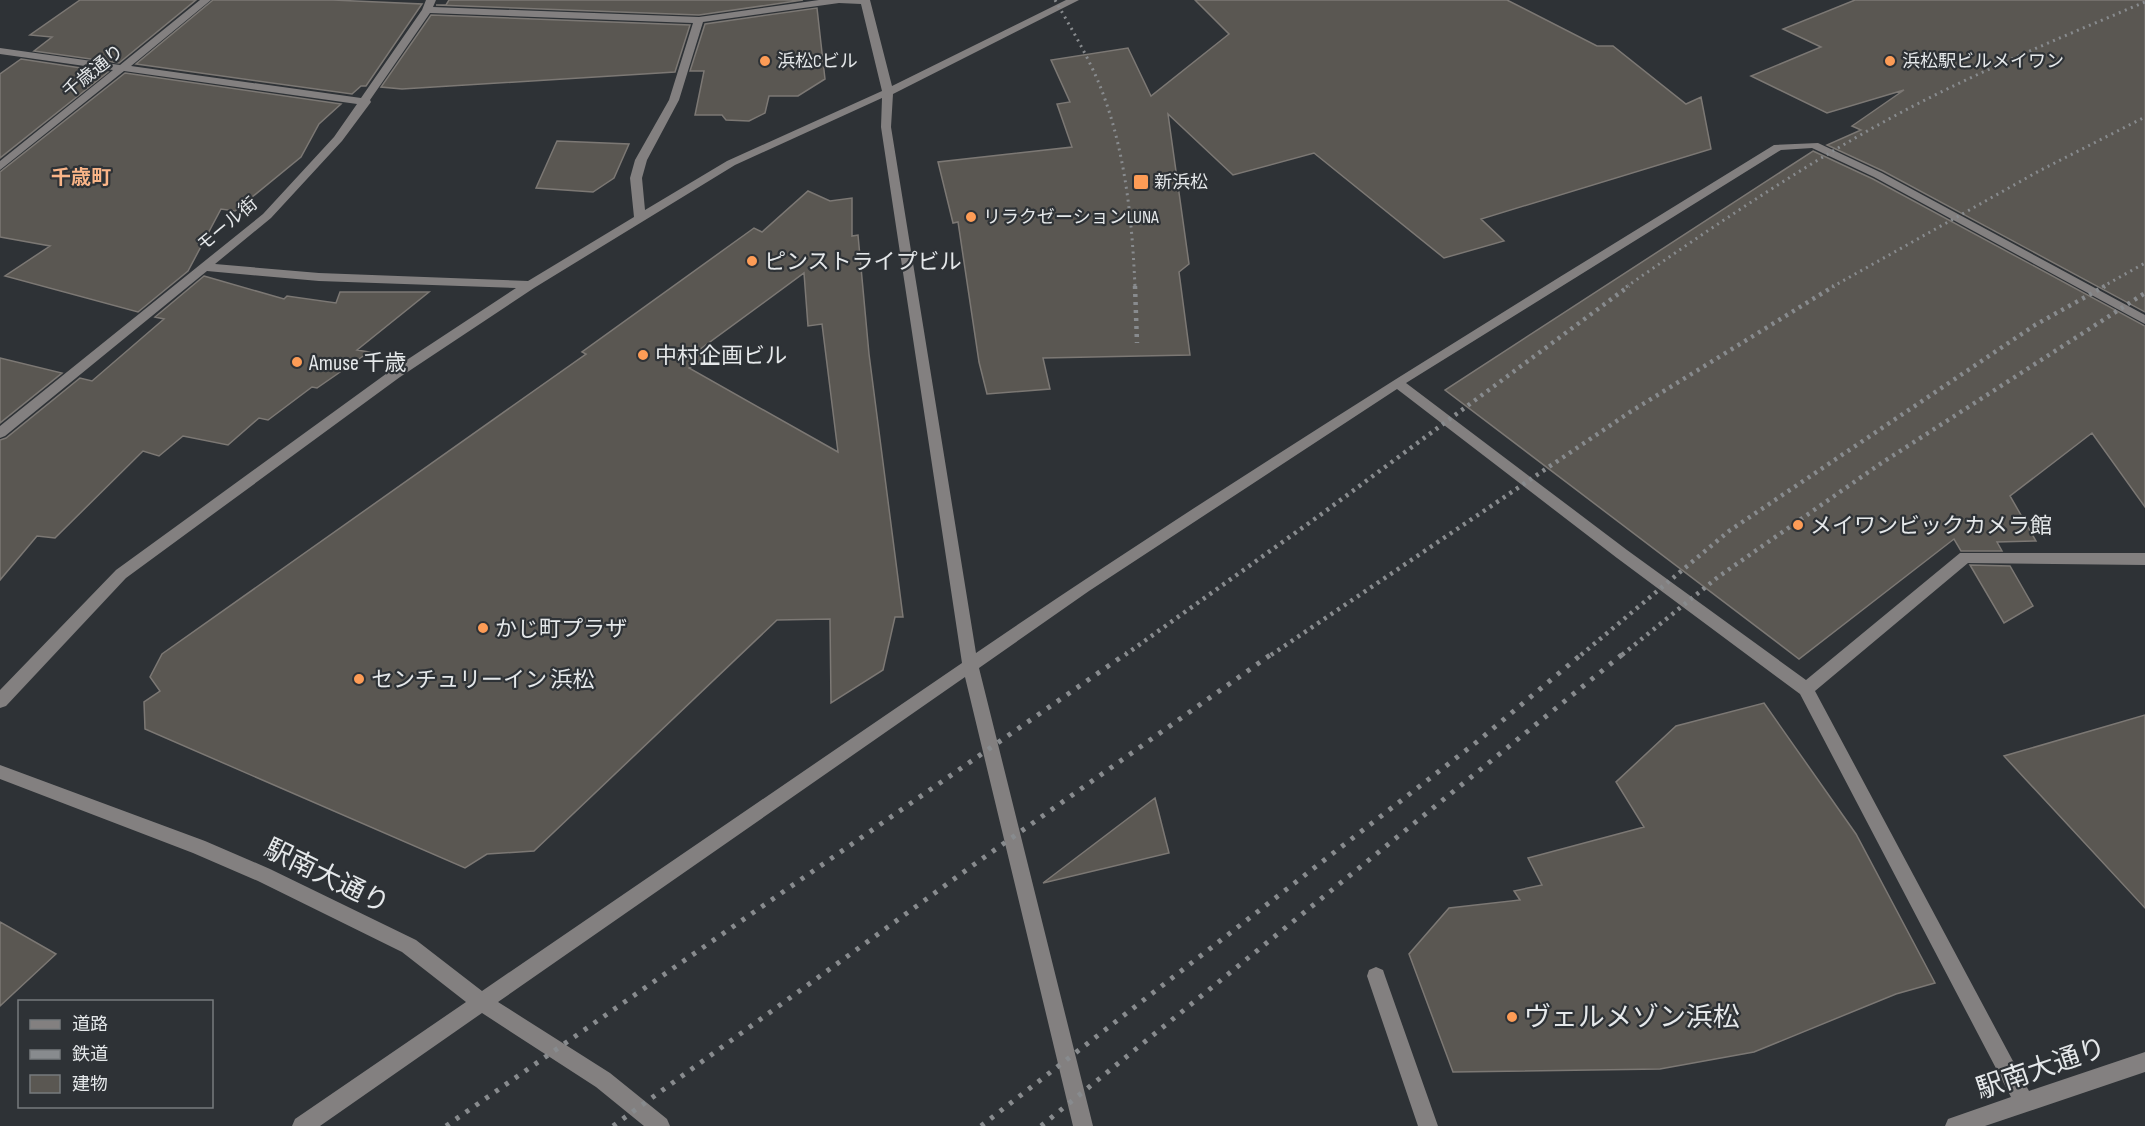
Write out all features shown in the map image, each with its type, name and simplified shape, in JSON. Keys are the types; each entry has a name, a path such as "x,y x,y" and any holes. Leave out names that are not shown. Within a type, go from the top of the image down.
{"street":[{"name":"千歳通り","path":"0,167 206,0"},
{"path":"429,5 699,20 839,0 865,1 888,92 886,127 970,664 1083,1126"},
{"path":"0,701 121,574 395,374 530,285 731,163 888,92 1074,0"},
{"name":"モール街","path":"0,433 267,216 338,139 366,102 429,5"},
{"path":"640,217 636,178 641,160 674,100 699,20"},
{"path":"0,51 366,102"},
{"path":"302,1126 970,664 1122,562 1397,383 1778,147 1814,145 1878,175 2145,320"},
{"path":"204,267 319,277 530,285"},
{"path":"1397,383 1622,554 1806,688 2024,1102"},
{"path":"1806,688 1965,557 2145,559"},
{"name":"駅南大通り","path":"0,772 120,815 264,875 409,946 482,1002 603,1080 660,1126"},
{"path":"1376,976 1428,1126"},
{"name":"駅南大通り","path":"1955,1126 2145,1062"}],"building":[{"path":"80,0 196,0 119,63 34,51 52,37 30,35"},
{"path":"213,0 333,0 422,4 366,86 361,86 352,94 136,64"},
{"path":"449,0 803,0 699,15 436,5 446,5"},
{"path":"1195,0 1507,0 1597,46 1613,46 1686,104 1701,97 1711,149 1481,219 1504,241 1444,258 1314,153 1233,175 1168,114 1189,264 1179,272 1190,355 1043,358 1050,389 987,394 979,362 958,222 953,223 938,162 1072,147 1057,104 1070,102 1051,60 1128,48 1151,96 1229,34"},
{"path":"1855,0 2145,0 2145,312 1883,171 1827,145 1861,130 1852,126 1904,90 1827,113 1751,76 1821,47 1783,29"},
{"name":"浜松Cビル","path":"817,8 825,79 798,96 769,96 765,113 749,121 726,120 722,115 695,115 704,71 690,71 705,24"},
{"path":"431,15 690,25 675,72 402,89 381,87"},
{"path":"21,59 108,72 0,158 0,74"},
{"path":"125,73 341,104 319,124 301,157 235,211 221,209 188,271 138,312 5,276 50,246 0,237 0,172"},
{"path":"557,141 629,144 614,178 593,192 536,188"},
{"name":"メイワンビックカメラ館","path":"1813,151 1873,179 2145,326 2145,507 2092,433 2010,496 2036,541 1997,542 2002,551 1961,551 1954,539 1799,659 1445,390"},
{"name":"かじ町プラザ","path":"808,191 830,201 852,198 852,236 858,235 869,354 903,617 895,617 883,670 831,703 830,619 777,620 534,851 487,854 465,868 145,729 144,702 160,691 150,677 162,654 586,354 582,352 754,228 762,232","holes":["804,273 808,326 822,324 838,452 689,368 705,358 695,353"]},
{"path":"204,276 284,299 287,296 336,303 340,292 429,292 357,350 369,352 317,388 312,387 268,420 259,418 228,445 183,436 159,456 143,451 55,538 37,536 0,580 0,440 6,438 80,378 92,381 164,319 155,317"},
{"path":"0,358 62,373 0,423"},
{"path":"1970,565 2010,566 2033,606 2004,623"},
{"path":"1764,703 1856,834 1935,983 1896,994 1754,1052 1660,1069 1453,1072 1409,954 1449,908 1520,900 1514,891 1542,885 1528,858 1644,827 1616,782 1676,726"},
{"path":"2145,715 2145,908 2004,756"},
{"path":"1155,798 1169,853 1043,883"},
{"path":"0,922 56,954 0,1006"}],"railway":[{"path":"1055,0 1098,81 1115,131 1126,182 1135,287"},
{"path":"1626,287 1761,196 1900,113 1990,69 2145,2"},
{"path":"1832,287 2039,171 2145,117"},
{"path":"2102,287 2145,263"},
{"path":"1135,286 1137,343"},
{"path":"1125,655 1323,513 1629,286"},
{"path":"1271,655 1630,412 1834,286"},
{"path":"1581,655 1729,531 2035,325 2105,286"},
{"path":"1622,655 1718,577 1880,464 2145,293"},
{"path":"446,1126 1127,653"},
{"path":"613,1126 972,866 1273,653"},
{"path":"981,1126 1478,741 1583,653"},
{"path":"1041,1126 1624,653"}],"place":[{"name":"浜松Cビル","path":"765,61"},
{"name":"浜松駅ビルメイワン","path":"1890,61"},
{"name":"新浜松","path":"1141,182"},
{"name":"リラクゼーションLUNA","path":"971,217"},
{"name":"ピンストライプビル","path":"752,261"},
{"name":"中村企画ビル","path":"643,355"},
{"name":"Amuse 千歳","path":"297,362"},
{"name":"メイワンビックカメラ館","path":"1798,525"},
{"name":"かじ町プラザ","path":"483,628"},
{"name":"センチュリーイン 浜松","path":"359,679"},
{"name":"ヴェルメゾン浜松","path":"1512,1017"}],"district":[{"name":"千歳町","path":"81,177"}]}
